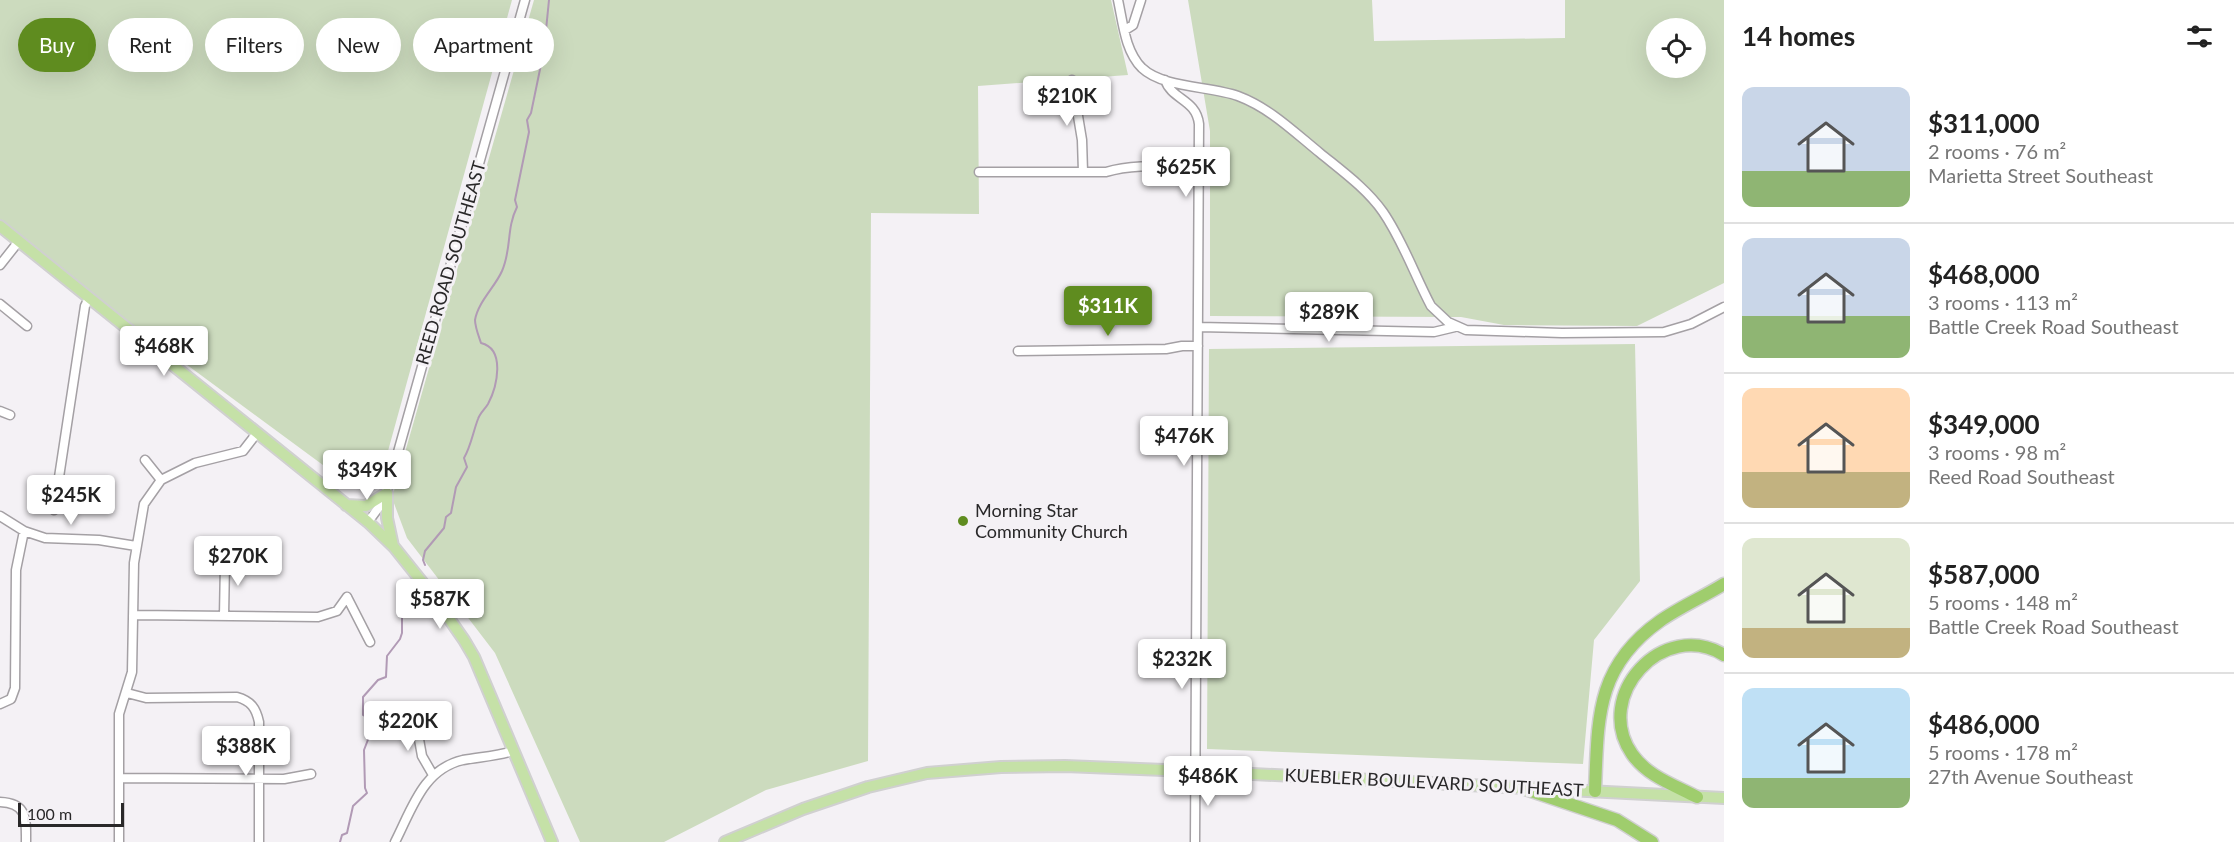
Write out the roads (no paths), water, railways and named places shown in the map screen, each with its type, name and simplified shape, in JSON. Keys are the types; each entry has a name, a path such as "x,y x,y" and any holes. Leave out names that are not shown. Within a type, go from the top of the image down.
{"highway":[{"path":"1595,791 1600,714 1606,689 1614,670 1634,644 1660,621 1724,584"},
{"path":"1697,796 1656,776 1641,765 1631,753 1624,739 1622,706 1625,690 1645,663 1670,648 1700,646 1716,650 1724,655"},
{"path":"1516,786 1617,820 1652,842"}],"main road":[{"path":"0,226 368,522 393,547 434,597 474,657 552,842"},
{"path":"346,505 366,506 387,493"},
{"path":"387,493 387,518 393,547"},
{"name":"KUEBLER BOULEVARD SOUTHEAST","path":"725,842 768,822 836,796 927,773 958,769 1030,766 1195,772 1724,798"}],"street":[{"name":"REED ROAD SOUTHEAST","path":"368,522 387,493 525,0"},
{"path":"1118,0 1130,49 1141,67 1165,80 1228,93 1258,105 1296,133 1364,190 1390,223 1431,306 1441,318 1455,327"},
{"path":"1125,30 1133,25 1141,0"},
{"path":"1072,80 1082,140 1083,172"},
{"path":"1165,80 1167,86 1191,105 1198,116 1194,842"},
{"path":"979,172 1106,172 1118,168 1142,166 1199,167"},
{"path":"0,265 19,241"},
{"path":"54,510 85,306 89,298"},
{"path":"0,304 27,326"},
{"path":"1198,327 1434,332 1455,327 1486,332 1653,333 1691,324 1724,307"},
{"path":"1018,351 1166,350 1182,346 1198,346"},
{"path":"0,411 10,415"},
{"path":"119,842 120,714 132,672 133,573 144,504 161,480 195,463 237,454 243,451 257,433"},
{"path":"145,460 161,480"},
{"path":"0,516 24,531 45,538 99,540 136,546"},
{"path":"0,704 11,699 15,688 16,570 24,531"},
{"path":"224,616 225,563 231,551"},
{"path":"133,615 318,617 337,611 347,597 370,642"},
{"path":"127,693 146,698 237,698 244,699 253,706 259,722 259,842"},
{"path":"416,717 422,756 433,775"},
{"path":"395,842 420,791 433,775 463,760 513,751"},
{"path":"119,778 284,779 311,774"},
{"path":"0,802 11,803 21,810 26,822 26,842"}],"waterway":[{"path":"425,565 423,560 425,551 444,528 446,517 451,513 456,487 467,467 464,458 479,417 491,397 496,379 497,360 489,347 481,343 475,320 505,263 529,132 527,120 531,113 544,50 549,0"},
{"path":"340,842 342,835 347,833 353,806 367,793 364,750 369,737 370,719 363,715 363,697 378,680 386,677 387,656 400,639 404,606 401,587"}],"place":[{"name":"Morning Star Community Church","path":"963,521"}]}
